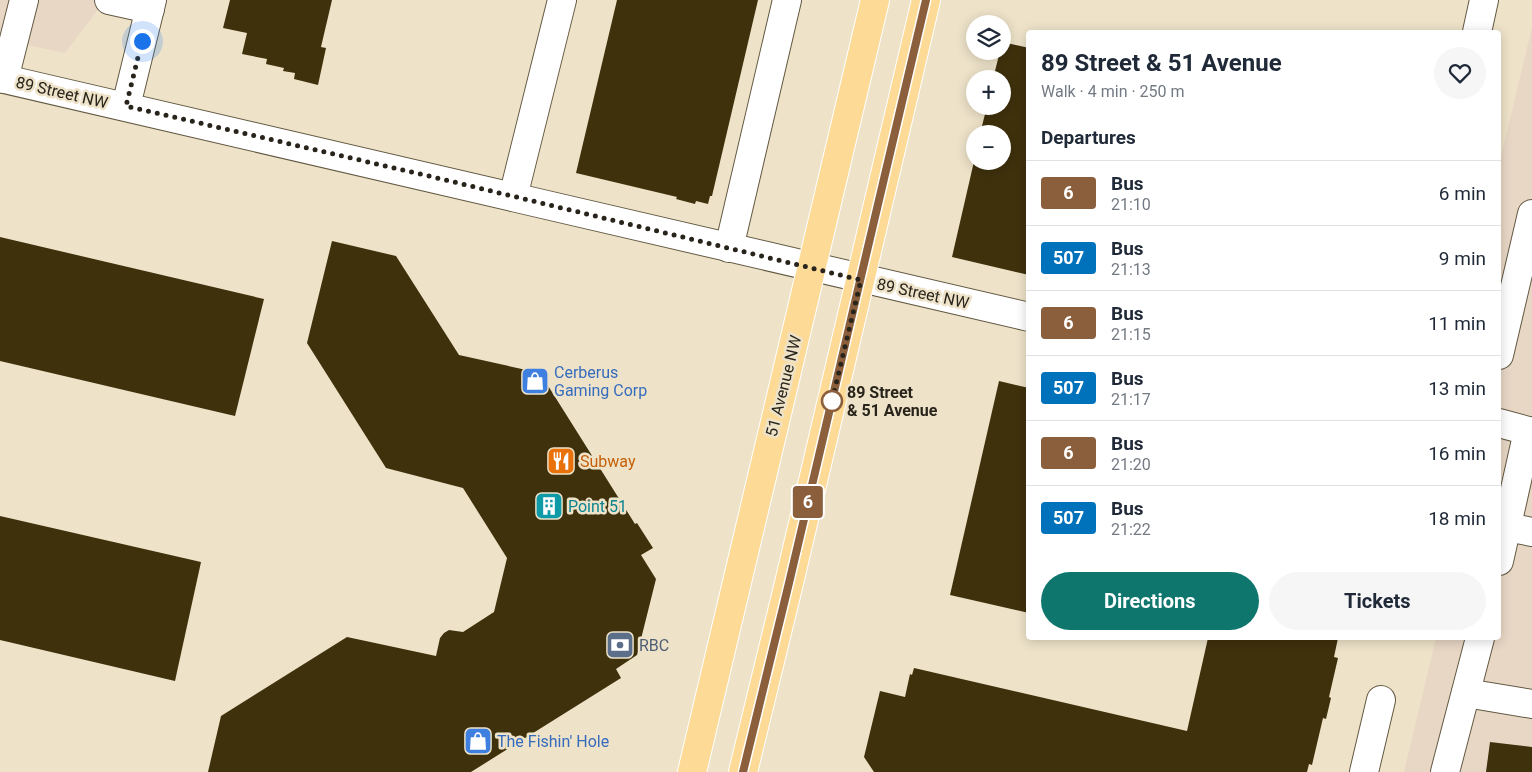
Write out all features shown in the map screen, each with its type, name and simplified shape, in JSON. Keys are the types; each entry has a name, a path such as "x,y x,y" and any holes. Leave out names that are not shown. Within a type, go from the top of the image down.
{"main road":[{"name":"51 Avenue NW","path":"692,772 874,0"},
{"path":"743,772 926,0"},
{"path":"681,772 704,722"}],"street":[{"path":"2,78 24,0"},
{"path":"109,0 151,4 126,106"},
{"path":"513,197 562,0"},
{"path":"728,248 787,0"},
{"path":"1477,30 1484,0"},
{"name":"89 Street NW","path":"2,78 861,280 1026,316"},
{"path":"1501,346 1532,214"},
{"path":"1501,424 1530,432 1520,530 1501,558"},
{"path":"1445,772 1479,640"},
{"path":"1466,693 1532,704"},
{"path":"1364,772 1382,700"}],"shaded area":[{"path":"0,0 104,0 65,53 0,39"},
{"path":"1532,27 1532,772 1404,772 1436,640 1501,640 1501,157"}],"building":[{"path":"230,0 332,0 321,47 326,48 318,85 294,79 295,73 283,71 284,68 266,64 267,59 242,54 247,33 223,28"},
{"path":"617,0 758,0 712,196 710,196 708,204 696,201 695,204 676,199 677,197 576,173"},
{"path":"1011,44 1026,47 1026,274 952,257 972,170 1011,170 1011,125 982,125 985,115 1011,115 1011,70 995,70 998,60 1011,60"},
{"path":"0,237 264,299 235,416 0,361"},
{"name":"Point 51","path":"332,241 396,256 459,355 540,373 635,524 637,523 653,548 641,555 656,579 637,655 616,669 621,678 471,772 208,772 221,716 347,637 436,656 440,638 444,633 449,630 463,632 494,612 507,558 463,488 386,468 307,343"},
{"path":"999,381 1026,387 1026,612 950,595"},
{"path":"0,516 201,562 175,681 0,640"},
{"path":"1208,640 1338,640 1334,657 1338,658 1329,697 1331,698 1326,719 1323,718 1312,765 1309,764 1307,772 874,772 864,757 880,691 905,697 910,674 912,675 914,668 1187,731"},
{"path":"1490,742 1532,747 1532,772 1486,772"}],"bus line":[{"name":"6","path":"743,772 926,0"}],"place":[{"name":"Cerberus Gaming Corp","path":"535,381"},
{"name":"89 Street & 51 Avenue","path":"832,401"},
{"name":"Subway","path":"561,461"},
{"name":"Point 51","path":"549,506"},
{"name":"RBC","path":"620,645"},
{"name":"The Fishin' Hole","path":"478,741"}],"route":[{"path":"142,41 126,106 433,177 861,280 832,401"}]}
